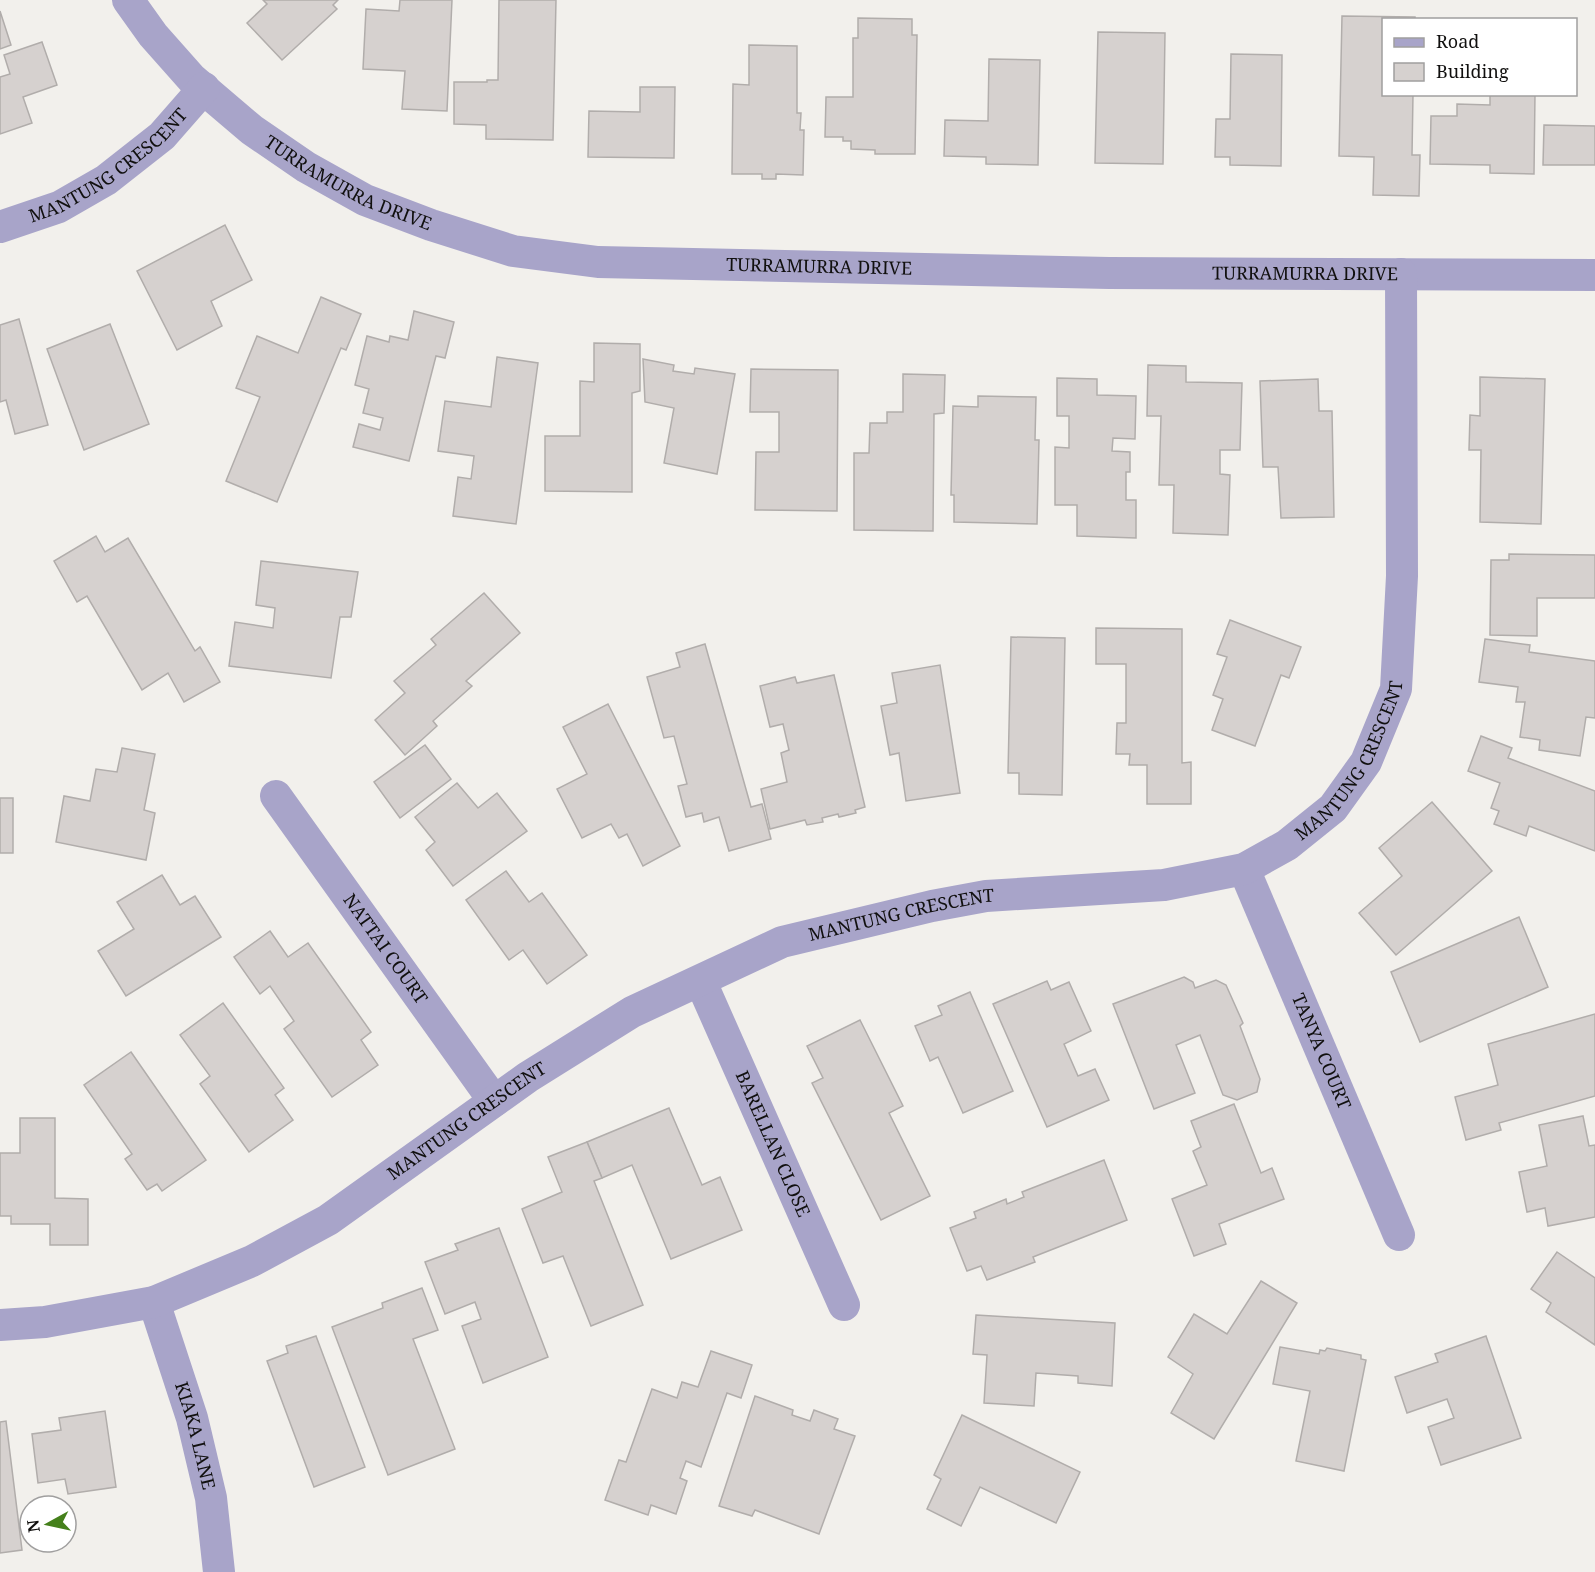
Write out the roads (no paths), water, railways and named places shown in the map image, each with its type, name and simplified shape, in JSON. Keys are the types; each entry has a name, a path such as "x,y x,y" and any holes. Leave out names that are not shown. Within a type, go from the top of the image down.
{"street":[{"name":"TURRAMURRA DRIVE","path":"128,0 153,35 192,79 252,130 306,167 365,200 430,225 513,251 598,262 1109,273 1401,273 1595,276"},
{"name":"MANTUNG CRESCENT","path":"0,227 58,207 106,180 162,136 204,88"},
{"name":"MANTUNG CRESCENT","path":"0,1325 45,1322 154,1302 252,1261 328,1220 528,1077 632,1012 701,982 782,942 932,906 986,896 1164,885 1244,869 1287,845 1332,808 1366,762 1396,689 1402,576 1401,273"},
{"name":"NATTAI COURT","path":"276,796 494,1101"},
{"name":"TANYA COURT","path":"1244,869 1399,1235"},
{"name":"BARELLAN CLOSE","path":"701,982 844,1305"},
{"name":"KIAKA LANE","path":"154,1302 192,1418 211,1498 219,1572"}]}
